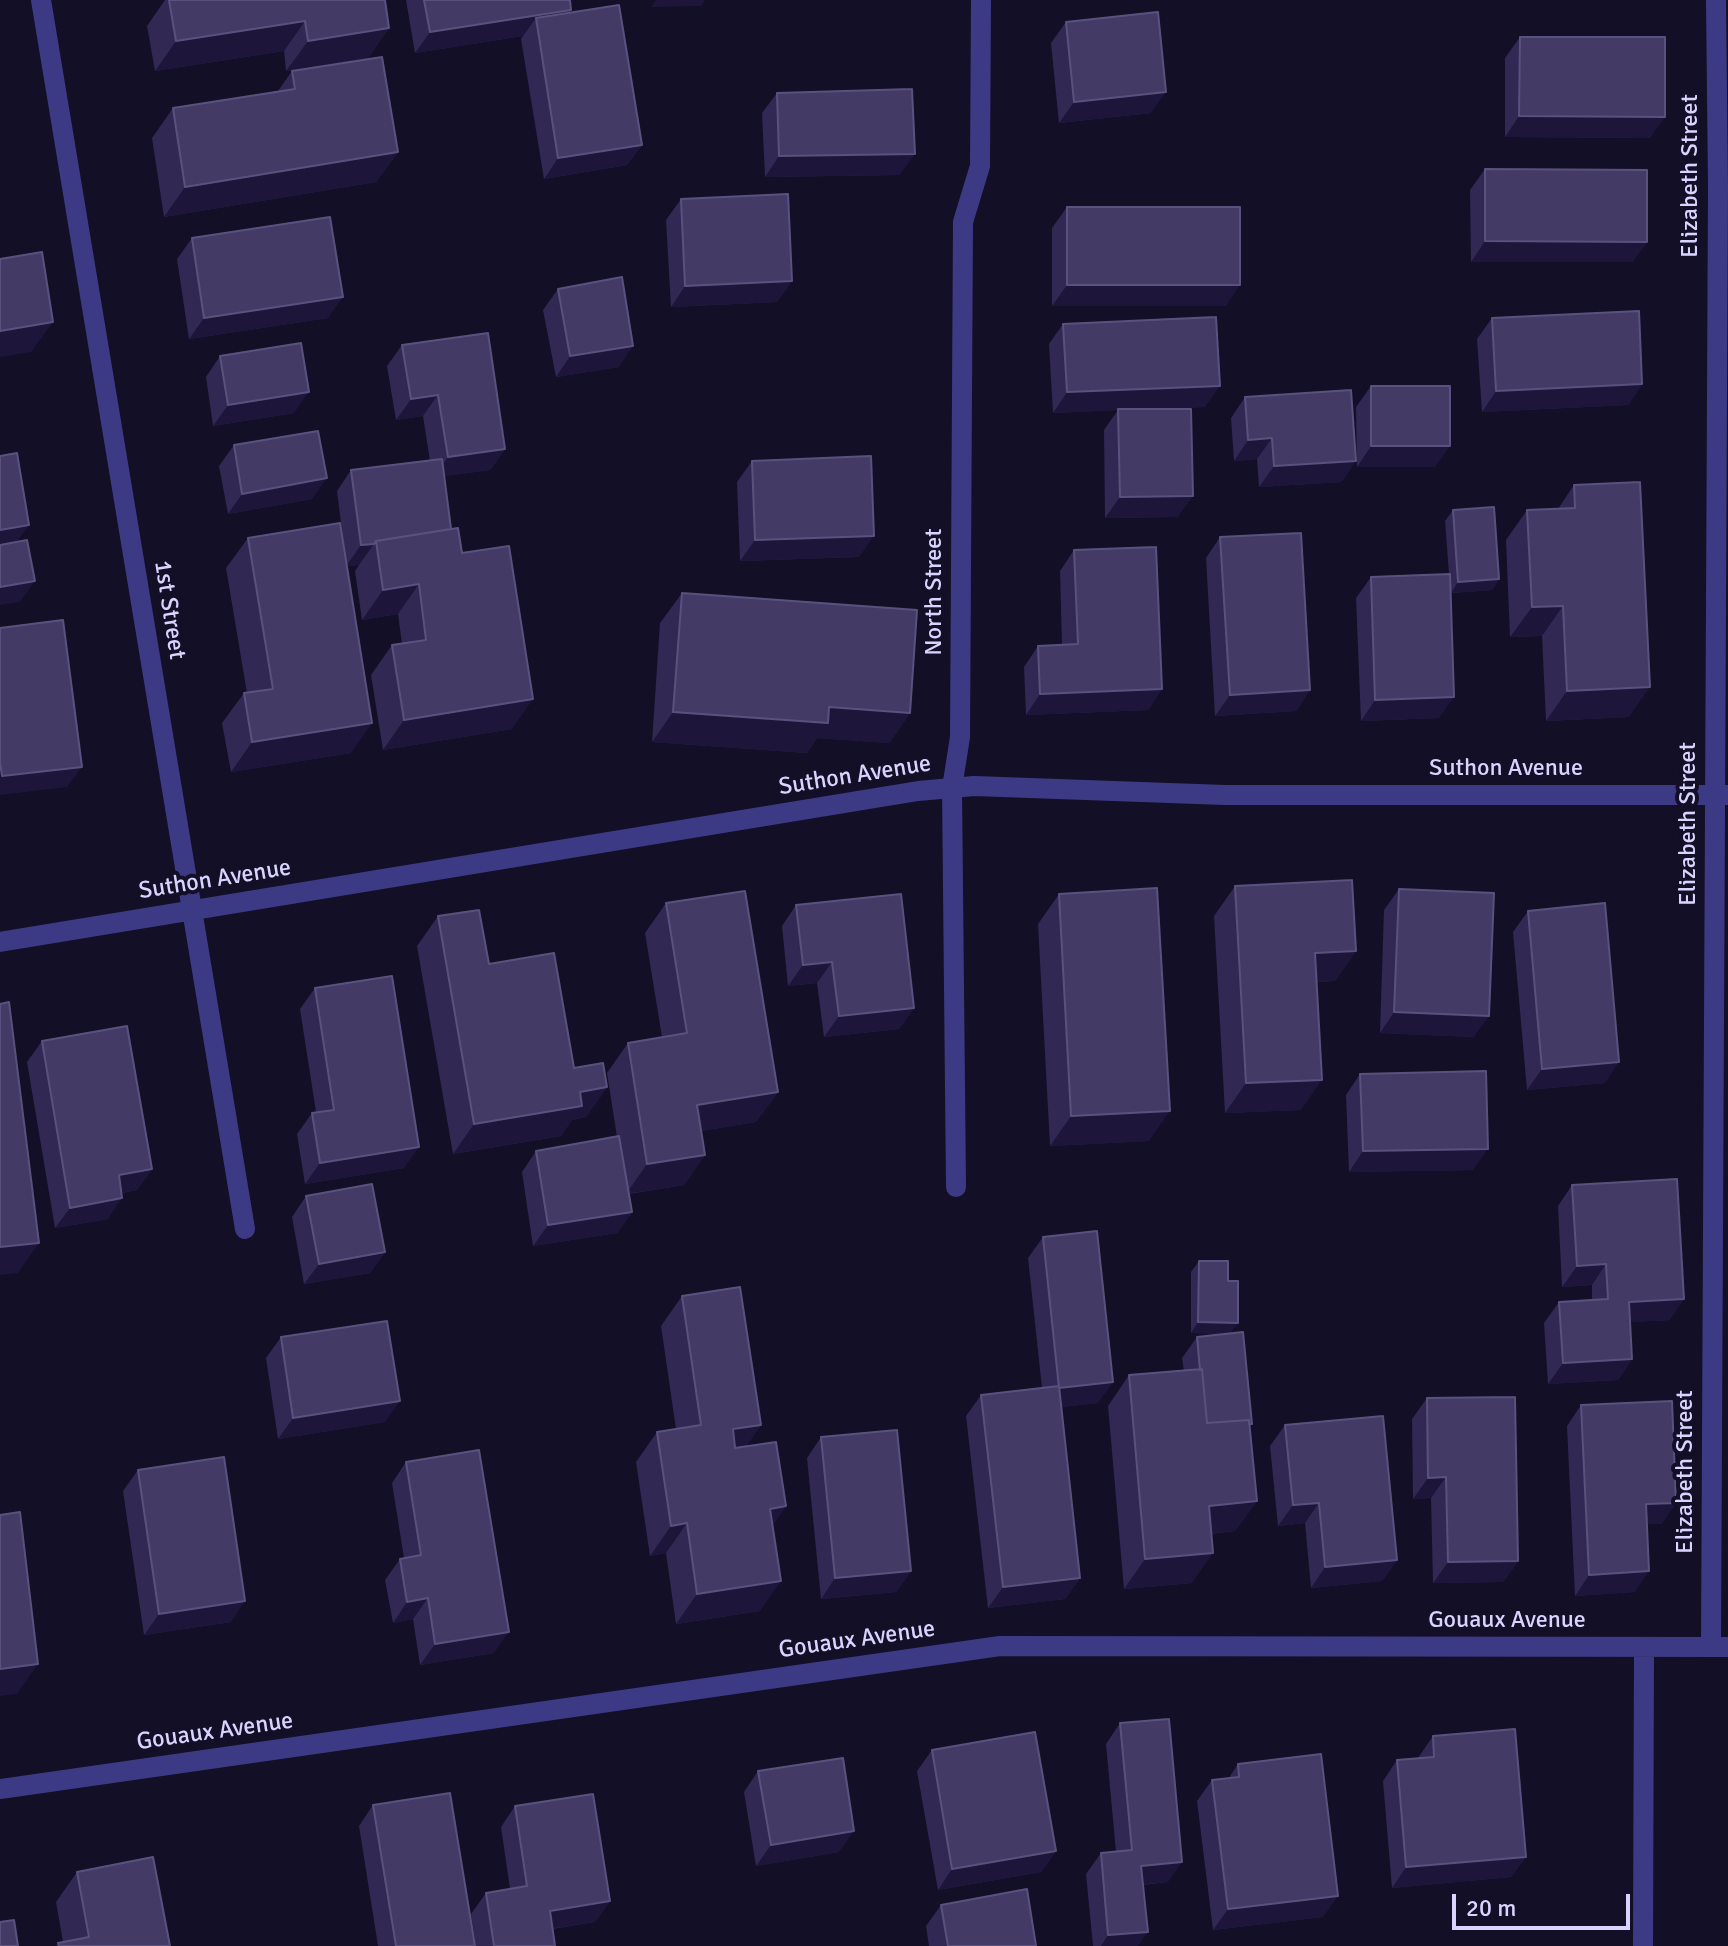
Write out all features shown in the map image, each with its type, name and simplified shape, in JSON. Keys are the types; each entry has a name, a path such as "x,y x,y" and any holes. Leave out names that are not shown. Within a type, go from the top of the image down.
{"street":[{"name":"1st Street","path":"41,0 245,1229"},
{"name":"North Street","path":"956,1187 952,788 960,737 963,222 980,166 981,0"},
{"name":"Elizabeth Street","path":"1716,0 1722,795 1719,1647"},
{"name":"Suthon Avenue","path":"0,942 902,793 974,786 1225,795 1722,795"},
{"name":"Gouaux Avenue","path":"0,1789 1000,1646 1719,1647"},
{"path":"1643,1946 1644,1647"}],"building":[{"path":"169,0 385,0 389,28 308,41 305,21 176,41"},
{"path":"424,0 570,0 571,10 430,32"},
{"path":"619,5 642,145 558,158 536,18"},
{"path":"1158,12 1166,92 1074,102 1066,22"},
{"path":"1520,37 1665,37 1665,117 1519,116"},
{"path":"382,57 398,152 185,187 173,108 295,89 292,71"},
{"path":"912,89 915,154 779,156 777,93"},
{"path":"1485,169 1647,170 1647,242 1485,241"},
{"path":"788,194 792,281 685,286 681,199"},
{"path":"1067,207 1240,207 1240,285 1067,285"},
{"path":"330,217 343,297 204,318 192,238"},
{"path":"42,252 53,322 0,331 0,259"},
{"path":"622,277 633,346 570,356 558,289"},
{"path":"1639,311 1642,384 1496,391 1492,318"},
{"path":"1216,317 1220,386 1067,392 1063,324"},
{"path":"488,333 505,449 448,457 438,395 411,399 402,345"},
{"path":"301,343 309,392 228,405 220,356"},
{"path":"1371,386 1450,386 1450,446 1371,446"},
{"path":"1351,390 1356,461 1274,466 1272,438 1248,440 1245,397"},
{"path":"1118,409 1191,409 1193,496 1120,497"},
{"path":"318,431 327,478 242,494 234,445"},
{"path":"17,453 29,525 0,530 0,456"},
{"path":"871,456 874,536 755,540 752,461"},
{"path":"442,459 451,529 361,545 351,470"},
{"path":"1640,482 1650,687 1567,691 1563,606 1532,607 1527,510 1575,508 1574,485"},
{"path":"1494,507 1499,579 1458,582 1453,510"},
{"path":"340,523 372,723 252,742 244,693 273,689 248,538"},
{"path":"458,528 462,553 509,546 533,699 404,720 392,645 426,640 419,584 383,590 376,541"},
{"path":"1301,533 1310,690 1230,695 1220,537"},
{"path":"27,540 35,581 0,587 0,545"},
{"path":"1156,547 1162,689 1040,694 1038,646 1078,644 1074,550"},
{"path":"1450,574 1454,697 1375,700 1371,577"},
{"path":"682,593 917,610 910,713 829,707 828,723 673,712"},
{"path":"63,620 82,767 2,776 0,628"},
{"path":"1352,880 1356,951 1315,953 1322,1080 1246,1083 1235,886"},
{"path":"1157,888 1170,1111 1071,1116 1059,894"},
{"path":"1399,889 1494,893 1489,1016 1394,1012"},
{"path":"745,891 778,1092 697,1105 705,1155 647,1164 628,1043 687,1033 666,903"},
{"path":"901,894 914,1008 839,1016 832,962 803,965 796,905"},
{"path":"1605,903 1619,1062 1542,1069 1528,911"},
{"path":"479,910 489,964 554,953 574,1068 603,1063 607,1087 580,1092 582,1106 474,1124 438,916"},
{"path":"392,976 419,1147 320,1163 312,1113 334,1110 315,988"},
{"path":"9,1002 39,1243 0,1247 0,1004"},
{"path":"127,1026 152,1169 119,1175 122,1198 70,1208 42,1041"},
{"path":"1486,1071 1488,1149 1363,1151 1360,1074"},
{"path":"619,1136 632,1212 548,1225 536,1151"},
{"path":"1677,1179 1684,1299 1629,1302 1632,1359 1563,1363 1559,1302 1608,1299 1606,1264 1577,1266 1572,1185"},
{"path":"372,1184 385,1252 319,1264 306,1196"},
{"path":"1097,1231 1113,1382 1059,1388 1043,1237"},
{"path":"1199,1261 1228,1261 1228,1281 1238,1281 1238,1323 1198,1322"},
{"path":"740,1287 761,1425 733,1429 735,1448 776,1442 786,1506 770,1509 781,1581 697,1594 687,1523 671,1526 657,1432 701,1425 682,1296"},
{"path":"387,1321 400,1401 293,1418 281,1337"},
{"path":"1243,1332 1252,1424 1249,1420 1207,1423 1197,1337"},
{"path":"1202,1369 1207,1423 1249,1420 1257,1501 1209,1506 1213,1553 1145,1559 1129,1375"},
{"path":"1059,1386 1080,1578 1003,1587 981,1395"},
{"path":"1515,1397 1518,1561 1448,1562 1446,1477 1428,1478 1427,1398"},
{"path":"1672,1401 1676,1503 1646,1504 1649,1571 1589,1575 1581,1405"},
{"path":"1383,1416 1397,1560 1325,1567 1319,1503 1293,1505 1285,1425"},
{"path":"897,1430 911,1571 835,1578 821,1437"},
{"path":"479,1450 509,1632 435,1644 428,1598 407,1602 400,1559 421,1555 406,1462"},
{"path":"224,1457 245,1601 159,1614 138,1470"},
{"path":"20,1512 38,1664 0,1669 0,1515"},
{"path":"1169,1719 1182,1862 1141,1866 1148,1932 1108,1935 1101,1853 1132,1850 1120,1723"},
{"path":"1515,1729 1526,1857 1406,1867 1397,1760 1434,1757 1433,1736"},
{"path":"1035,1732 1056,1851 952,1869 932,1750"},
{"path":"1321,1754 1338,1896 1228,1909 1212,1780 1239,1777 1238,1764"},
{"path":"843,1758 854,1831 771,1845 758,1771"},
{"path":"450,1793 475,1946 396,1946 373,1805"},
{"path":"593,1794 610,1901 550,1911 555,1946 494,1946 486,1893 527,1886 515,1806"},
{"path":"153,1857 170,1946 59,1946 58,1943 89,1937 77,1872"},
{"path":"1027,1889 1036,1946 948,1946 941,1905"},
{"path":"14,1920 18,1946 0,1946 0,1922"}]}
